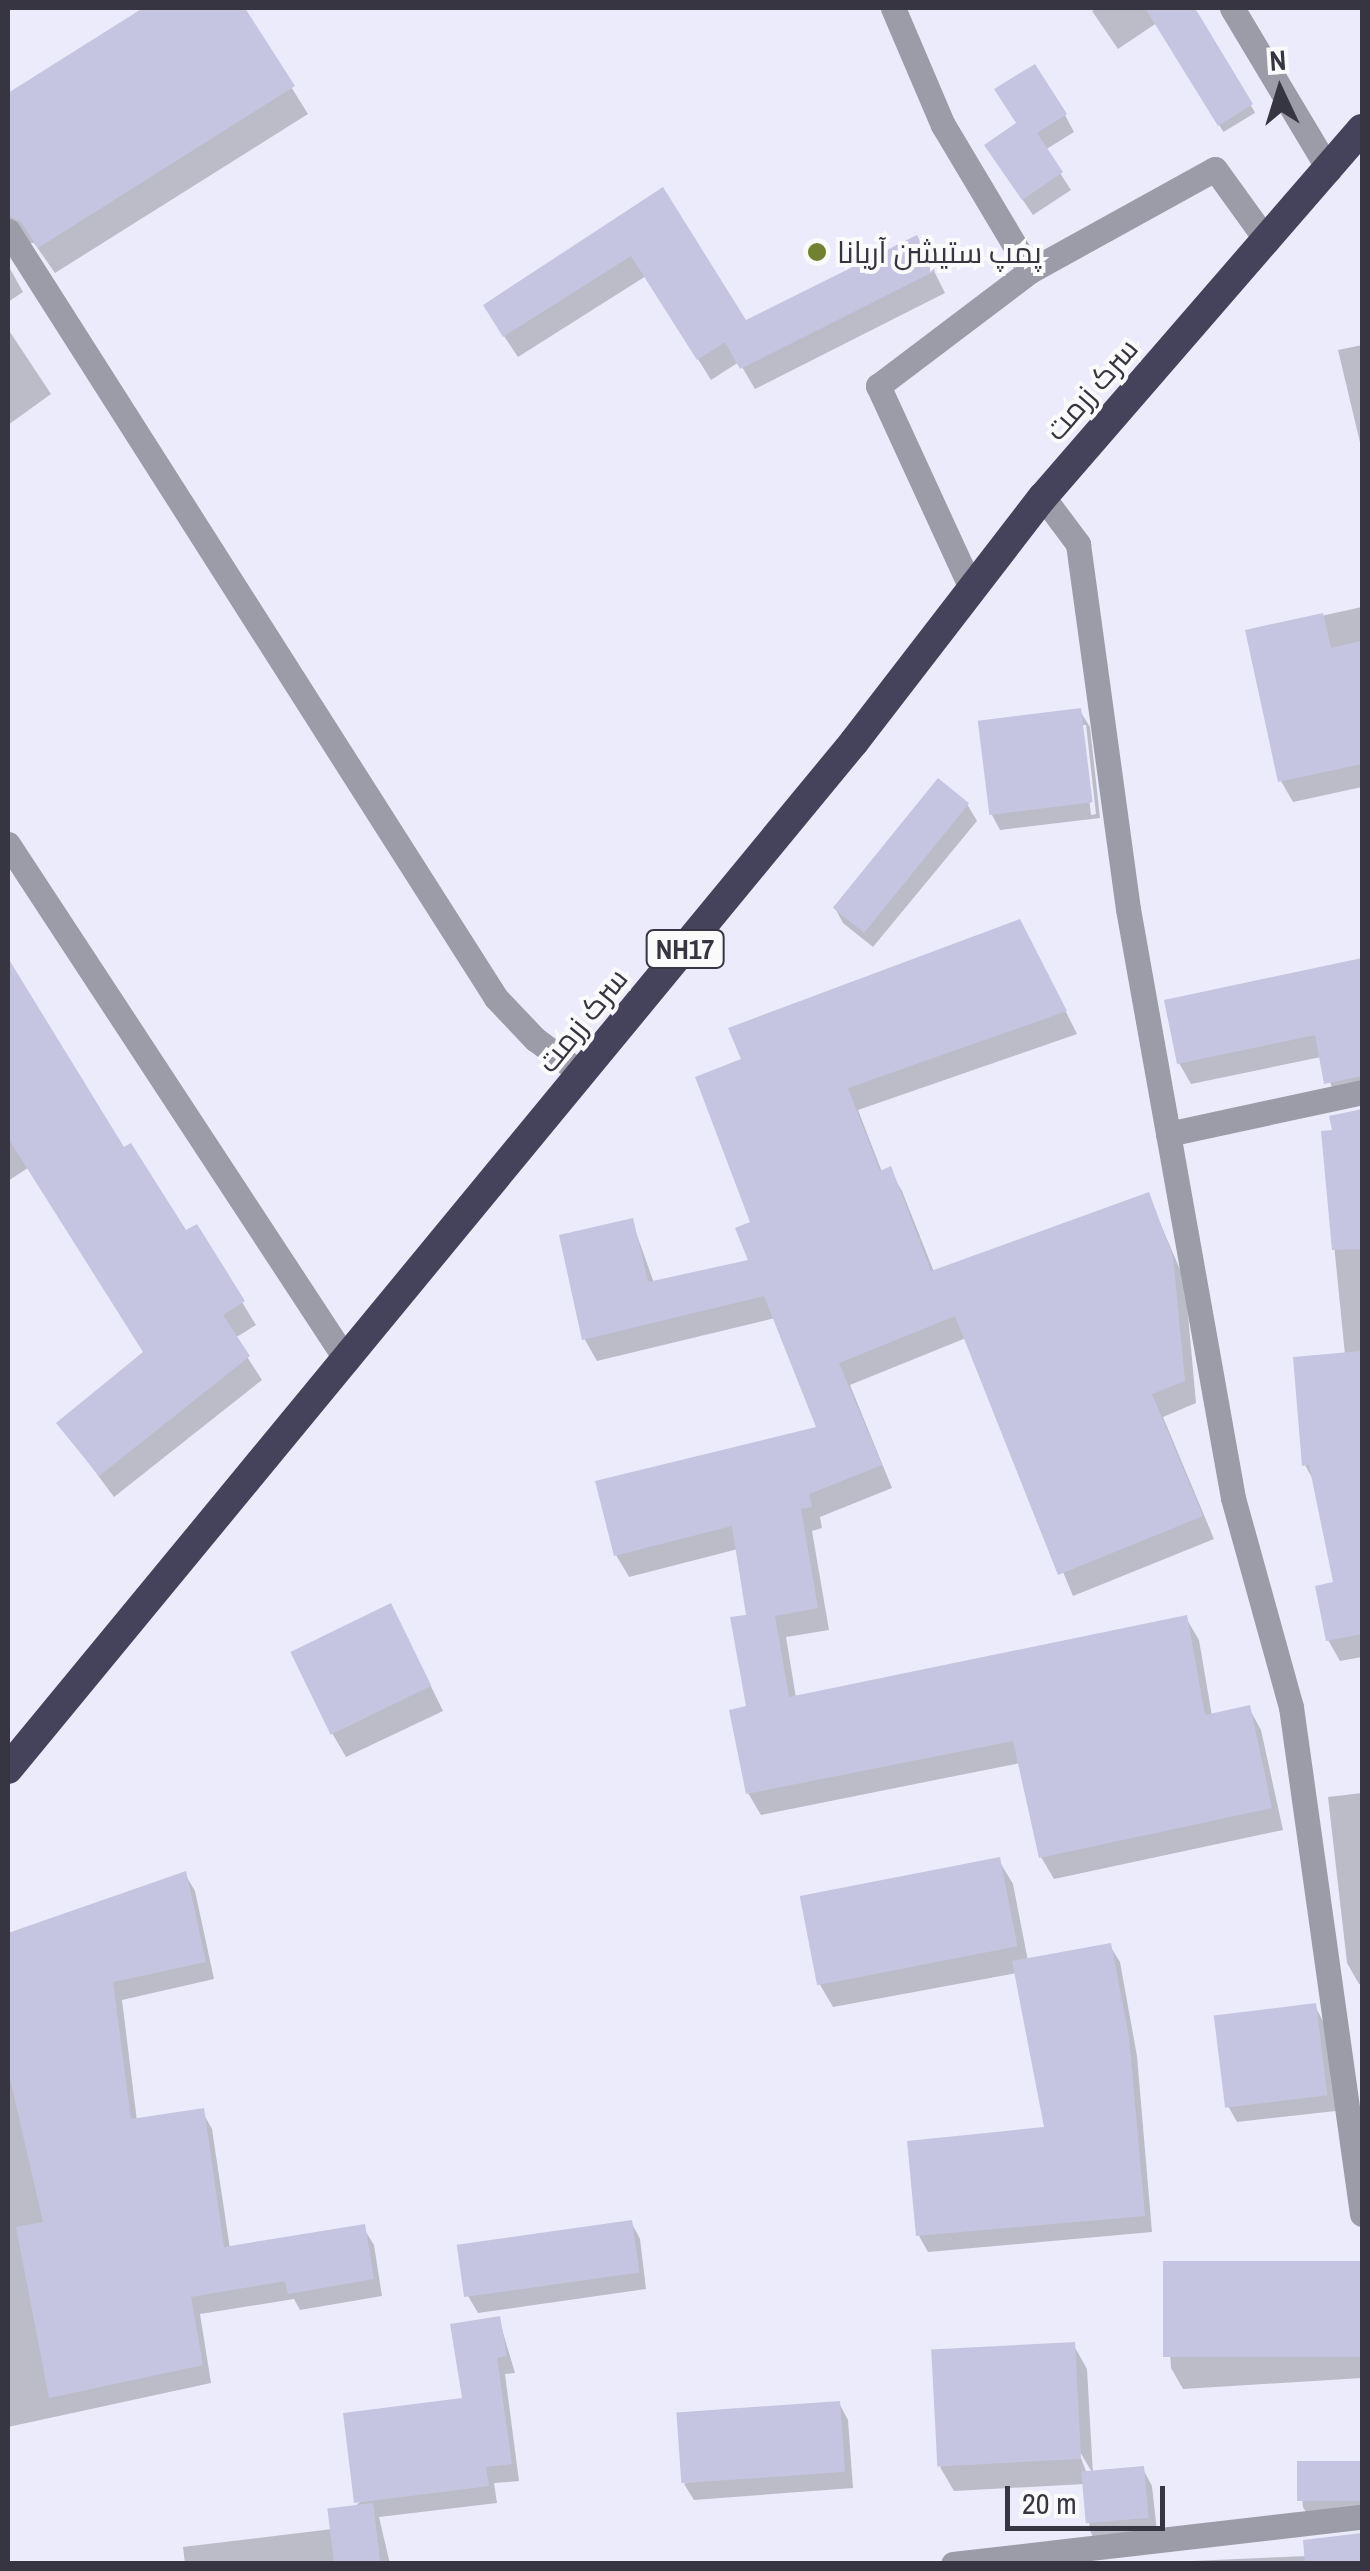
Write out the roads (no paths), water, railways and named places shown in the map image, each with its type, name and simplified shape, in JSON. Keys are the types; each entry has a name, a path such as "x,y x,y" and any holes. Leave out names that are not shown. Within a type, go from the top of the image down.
{"highway":[{"name":"سرک زرمت","path":"8,1769 582,1074 1043,498 1362,129"}],"street":[{"path":"893,8 942,125 1030,271"},
{"path":"1232,8 1328,170"},
{"path":"972,590 878,386 1030,271 1216,169 1266,241"},
{"path":"8,231 496,998 534,1039 582,1074"},
{"path":"1043,498 1078,544 1128,909 1232,1498 1291,1708 1362,2214"},
{"path":"8,844 347,1362"},
{"path":"1168,1134 1362,1092"},
{"path":"953,2564 1362,2516"}],"place":[{"name":"پمپ ستیشن آریانا","path":"817,252"}]}
